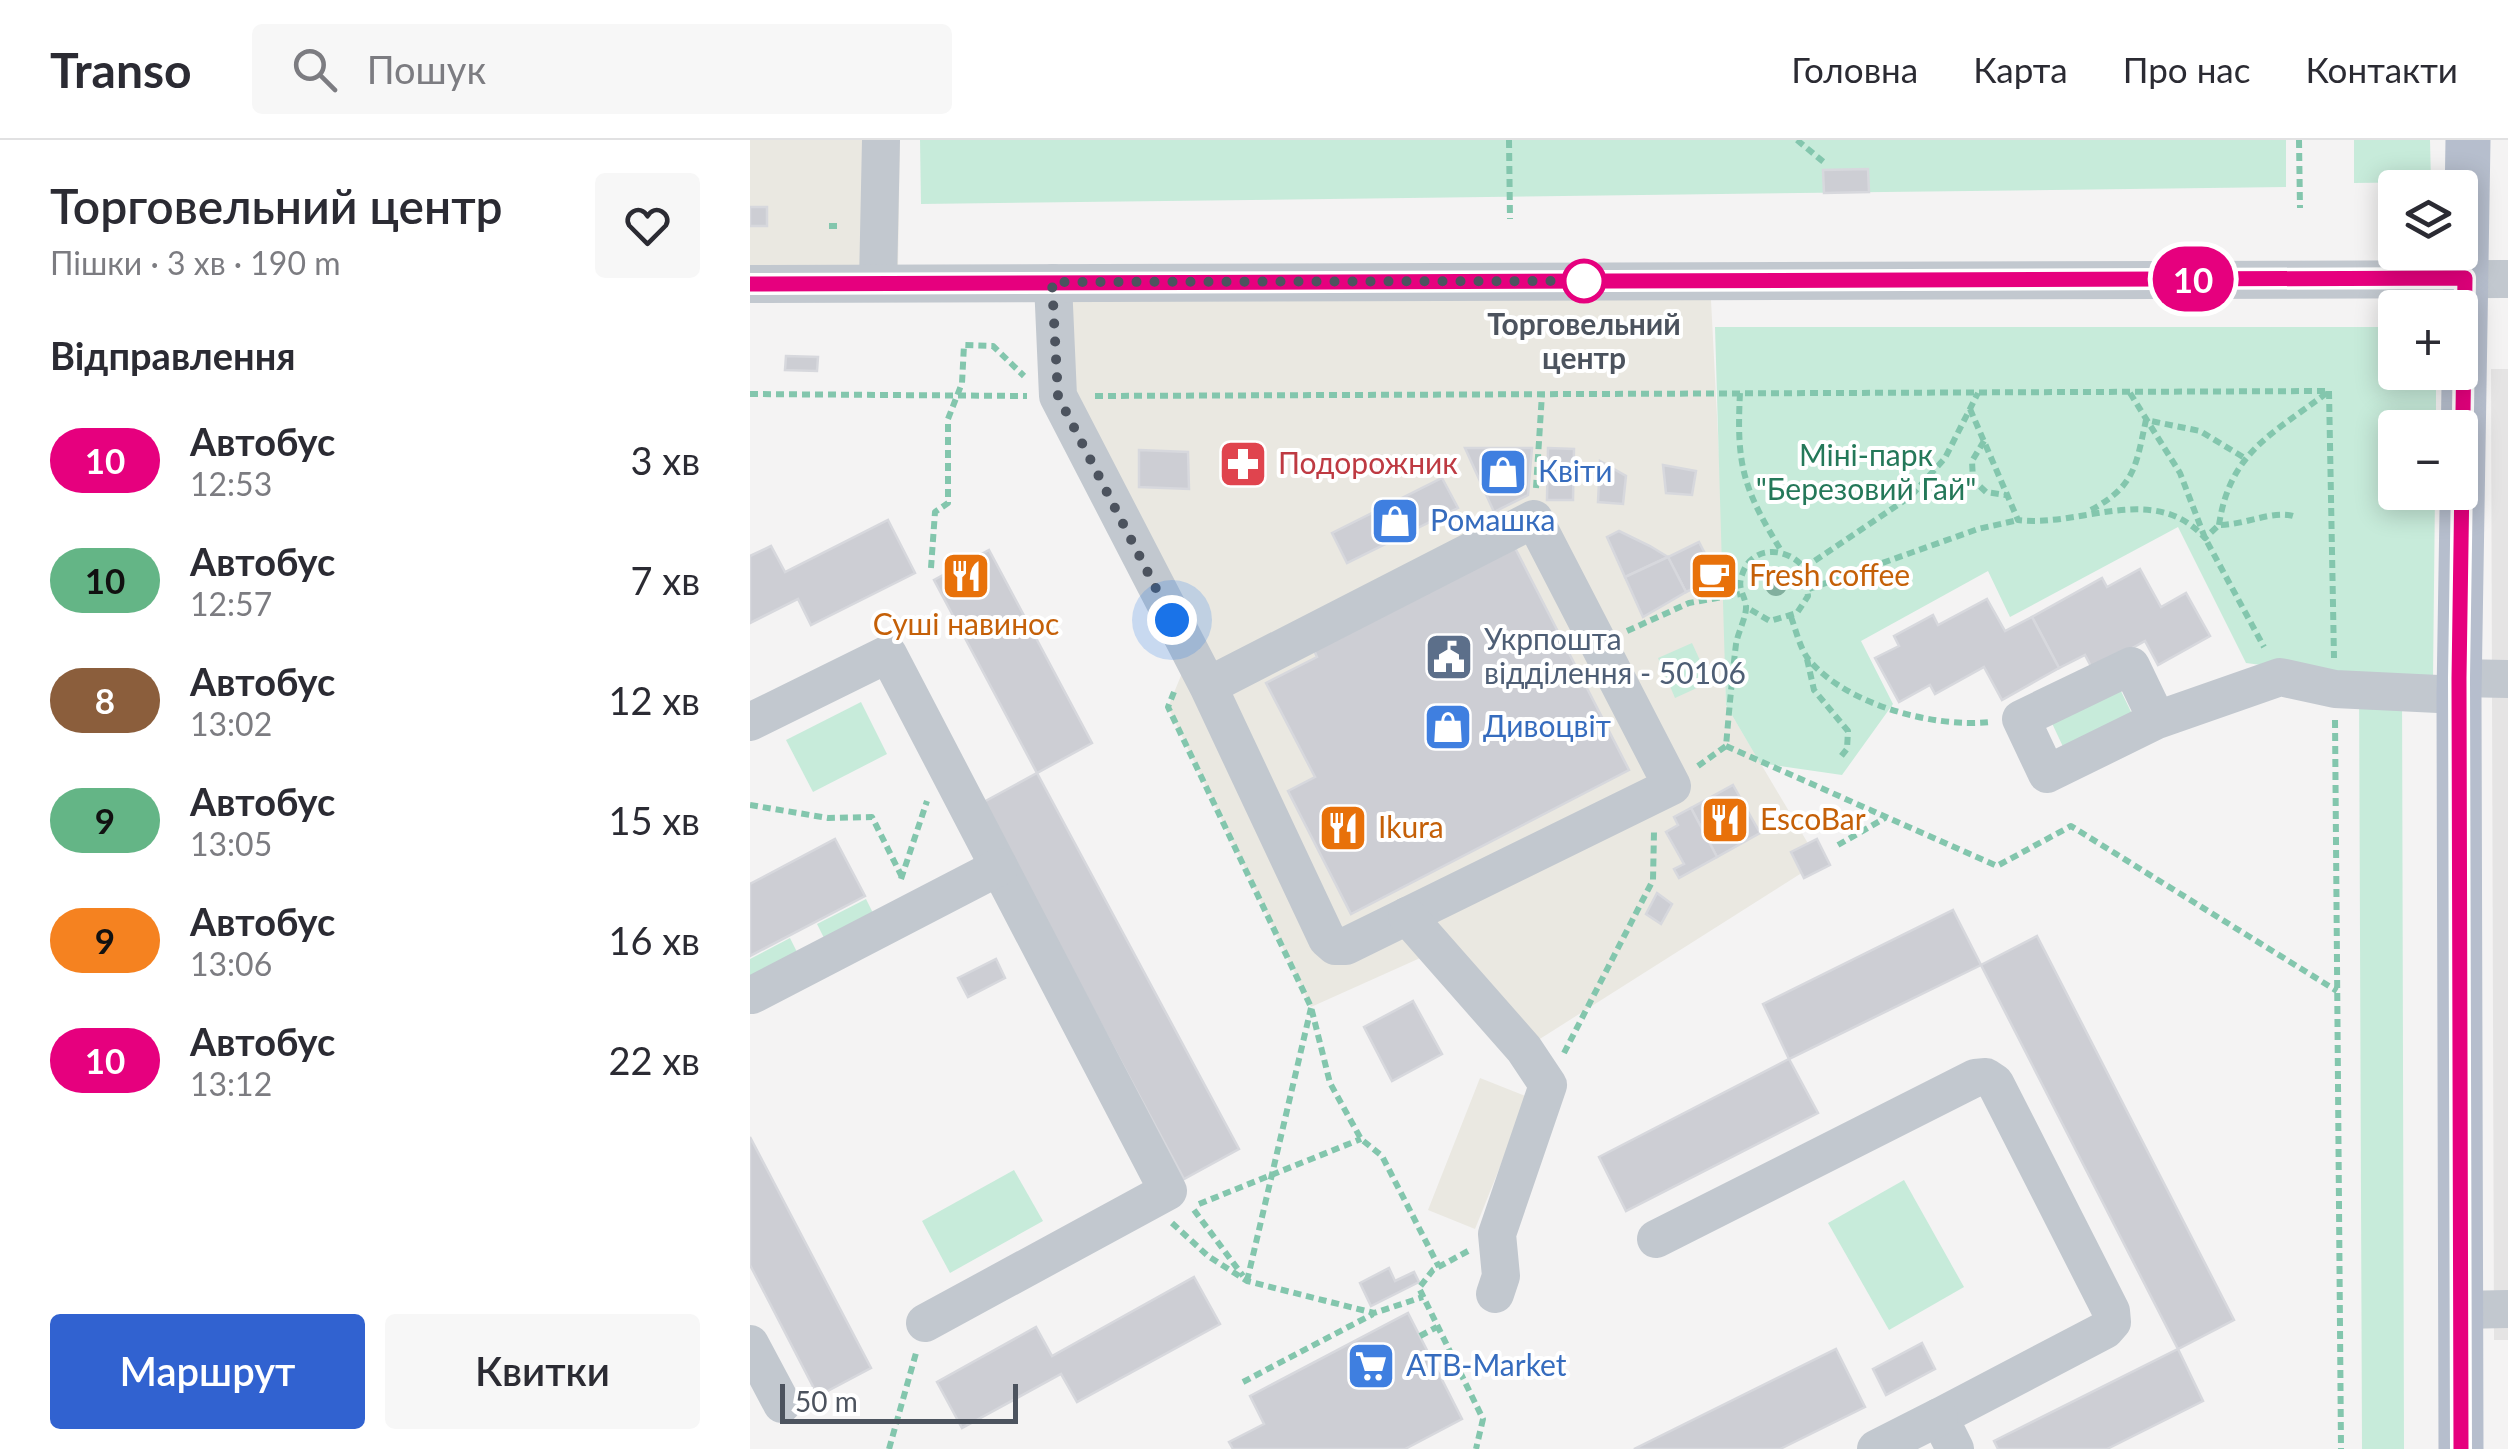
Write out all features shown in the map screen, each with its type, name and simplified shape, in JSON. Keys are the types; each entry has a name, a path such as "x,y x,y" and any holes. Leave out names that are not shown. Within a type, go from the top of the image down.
{"main road":[{"path":"2461,1449 2459,687 2487,279 2468,140"}],"street":[{"path":"878,283 881,140"},
{"path":"750,284 2487,279"},
{"path":"1052,282 1051,396 1208,686 1327,939 1335,946 1346,946 1672,786 1534,520 1208,686"},
{"path":"750,722 888,654 1170,1200 925,1323"},
{"path":"2157,720 2130,666 2021,719 2048,774 2157,720 2280,678 2335,688 2459,687 2508,679"},
{"path":"752,996 883,927 910,893 999,867"},
{"path":"1408,916 1524,1050 1548,1085 1497,1234 1502,1276 1495,1294"},
{"path":"1656,1239 1986,1076 2022,1136 2111,1311 2112,1322 1947,1433 1876,1449"},
{"path":"2460,1310 2508,1309"},
{"path":"750,1344 782,1404"}],"path":[{"path":"1509,140 1510,220"},
{"path":"1798,140 1826,164"},
{"path":"2299,140 2300,208"},
{"path":"829,226 842,226"},
{"path":"931,568 935,512 948,504 948,419 958,396 964,346 993,346 1051,396"},
{"path":"750,394 2328,391"},
{"path":"2205,538 2219,525 2224,490 2244,457 2328,391"},
{"path":"2328,391 2335,688 2342,1449"},
{"path":"2129,392 2180,474 2205,538 2280,678"},
{"path":"1804,568 1912,496 1945,458 1978,393"},
{"path":"1534,520 1542,394"},
{"path":"1740,394 1738,438 1744,484 1782,552 1804,568 1809,589 1802,608 1790,617 1770,621 1746,606 1740,594 1742,573 1750,562 1768,552 1782,552"},
{"path":"1970,408 2018,520"},
{"path":"2146,420 2200,431 2244,457"},
{"path":"2086,512 2120,494 2137,460 2146,420"},
{"path":"1984,441 1972,461 1973,480 1986,492 2008,496"},
{"path":"1809,589 1978,529 2018,520 2035,522 2086,512 2160,511 2189,520 2205,538"},
{"path":"2219,525 2247,525 2279,512 2293,516"},
{"path":"1598,644 1689,603 1740,594"},
{"path":"1548,1085 1653,880 1652,840 1672,786 1726,746 1737,638 1746,606"},
{"path":"1790,617 1807,658 1814,690 1848,731 1847,749 1839,759"},
{"path":"1807,658 1828,678 1860,696 1904,712 1966,724 2021,719"},
{"path":"1168,707 1311,1006 1330,1083 1361,1139 1382,1156 1440,1267"},
{"path":"1726,746 1997,866 2071,826 2338,991"},
{"path":"883,927 910,893 941,758"},
{"path":"750,805 828,818 872,818 910,893"},
{"path":"1838,844 1886,817"},
{"path":"1247,1281 1311,1006"},
{"path":"1170,1200 1272,1175 1361,1139"},
{"path":"1170,1200 1208,1256 1247,1281 1374,1313"},
{"path":"1170,1200 1247,1281"},
{"path":"1476,1449 1483,1420 1419,1288 1440,1267 1497,1234"},
{"path":"1243,1382 1374,1313 1423,1297"},
{"path":"889,1449 925,1323"},
{"path":"1420,1336 1437,1327"}],"shaded area":[{"path":"750,140 900,140 898,270 750,270"},
{"path":"1710,281 1723,532 1726,705 1819,862 1524,1049 1438,950 1311,1007 1168,707 1190,654 1058,396 1053,283"},
{"path":"2491,369 2508,369 2508,1340 2494,1340"},
{"path":"1480,1078 1528,1097 1475,1229 1428,1210"}],"green space":[{"path":"920,140 2286,140 2286,187 921,204"},
{"path":"2354,140 2430,140 2431,170 2378,170 2378,183 2354,183"},
{"name":"Міні-парк \"Березовий Гай\"","path":"1715,327 2378,327 2378,390 2436,390 2436,410 2378,410 2378,510 2435,510 2433,679 2402,679 2404,1449 2362,1449 2359,678 2246,663 2178,527 2010,617 1988,571 1861,641 1893,704 1842,775 1760,763 1726,705"},
{"path":"1692,643 1710,682 1675,698 1658,658"},
{"path":"2118,685 2134,718 2065,751 2050,719"},
{"path":"861,702 887,754 813,792 786,740"},
{"path":"866,899 874,915 825,940 817,924"},
{"path":"790,938 798,954 750,979 750,959"},
{"path":"1014,1170 1043,1221 950,1273 922,1221"},
{"path":"1904,1180 1964,1287 1889,1330 1828,1223"}],"building":[{"path":"1868,169 1869,192 1824,193 1823,170"},
{"path":"750,207 767,207 767,226 750,226"},
{"path":"786,356 818,357 817,371 785,370"},
{"name":"Квіти","path":"1465,448 1532,448 1528,495 1494,512"},
{"path":"1548,448 1574,449 1573,500 1547,500"},
{"path":"1139,450 1188,452 1189,489 1139,487"},
{"path":"1600,461 1626,476 1623,504 1598,502"},
{"path":"1663,465 1696,471 1692,495 1666,493"},
{"name":"Ромашка","path":"1442,478 1458,508 1347,563 1332,533"},
{"path":"888,520 915,573 811,625 798,599 750,623 750,556 771,546 785,572"},
{"path":"1619,531 1668,557 1625,577 1607,537"},
{"path":"1699,542 1717,577 1686,592 1668,557"},
{"name":"Дивоцвіт","path":"1513,544 1629,770 1351,914 1288,791 1315,777 1266,683 1317,657 1313,648"},
{"path":"989,550 1092,743 1037,773 934,580"},
{"path":"1668,557 1686,592 1643,617 1625,577"},
{"path":"2140,569 2161,607 2186,593 2210,636 2158,665 2145,641 2093,670 2085,655 2059,668 2032,617 2102,578 2107,587"},
{"path":"1987,599 2005,631 2032,617 2059,668 2002,700 1984,667 1935,694 1930,685 1899,702 1875,658 1899,646 1894,636 1933,615 1938,625"},
{"path":"1037,773 1239,1149 1184,1179 982,803"},
{"name":"EscoBar","path":"1733,785 1760,833 1717,857 1691,808"},
{"path":"1691,808 1717,857 1679,878 1674,869 1684,864 1666,832 1678,825 1674,817"},
{"path":"835,839 865,896 750,956 750,884"},
{"path":"1817,839 1830,865 1804,878 1791,852"},
{"path":"1657,893 1672,904 1661,924 1646,914"},
{"path":"1953,910 1981,965 1789,1059 1763,1004"},
{"path":"2037,936 2234,1320 2178,1349 1981,965"},
{"path":"996,959 1005,978 968,997 958,978"},
{"path":"1413,1001 1442,1054 1392,1081 1364,1027"},
{"path":"1789,1059 1818,1113 1626,1211 1599,1157"},
{"path":"750,1137 871,1368 818,1396 750,1265"},
{"path":"1389,1268 1395,1281 1414,1272 1419,1282 1371,1306 1360,1283"},
{"path":"1194,1277 1220,1324 1077,1402 1061,1374 962,1428 937,1382 1036,1327 1052,1356"},
{"name":"ATB-Market","path":"1408,1313 1462,1419 1405,1449 1233,1449 1229,1442 1264,1424 1250,1396"},
{"path":"1922,1343 1935,1369 1886,1395 1873,1369"},
{"path":"1836,1349 1865,1407 1780,1449 1634,1449"},
{"path":"2178,1349 2203,1401 2107,1449 1998,1449 1994,1441"}],"bus line":[{"name":"10","path":"750,284 2465,278 2459,678 2461,1449"}],"place":[{"name":"Торговельний центр","path":"1584,281"},
{"name":"Подорожник","path":"1243,464"},
{"name":"Квіти","path":"1503,472"},
{"name":"Ромашка","path":"1395,521"},
{"name":"Суші навинос","path":"966,576"},
{"name":"Fresh coffee","path":"1714,576"},
{"name":"Укрпошта відділення - 50106","path":"1449,657"},
{"name":"Дивоцвіт","path":"1448,727"},
{"name":"EscoBar","path":"1725,820"},
{"name":"Ikura","path":"1343,828"},
{"name":"ATB-Market","path":"1371,1366"}],"route":[{"path":"1172,620 1058,396 1052,282 1584,281"}]}
